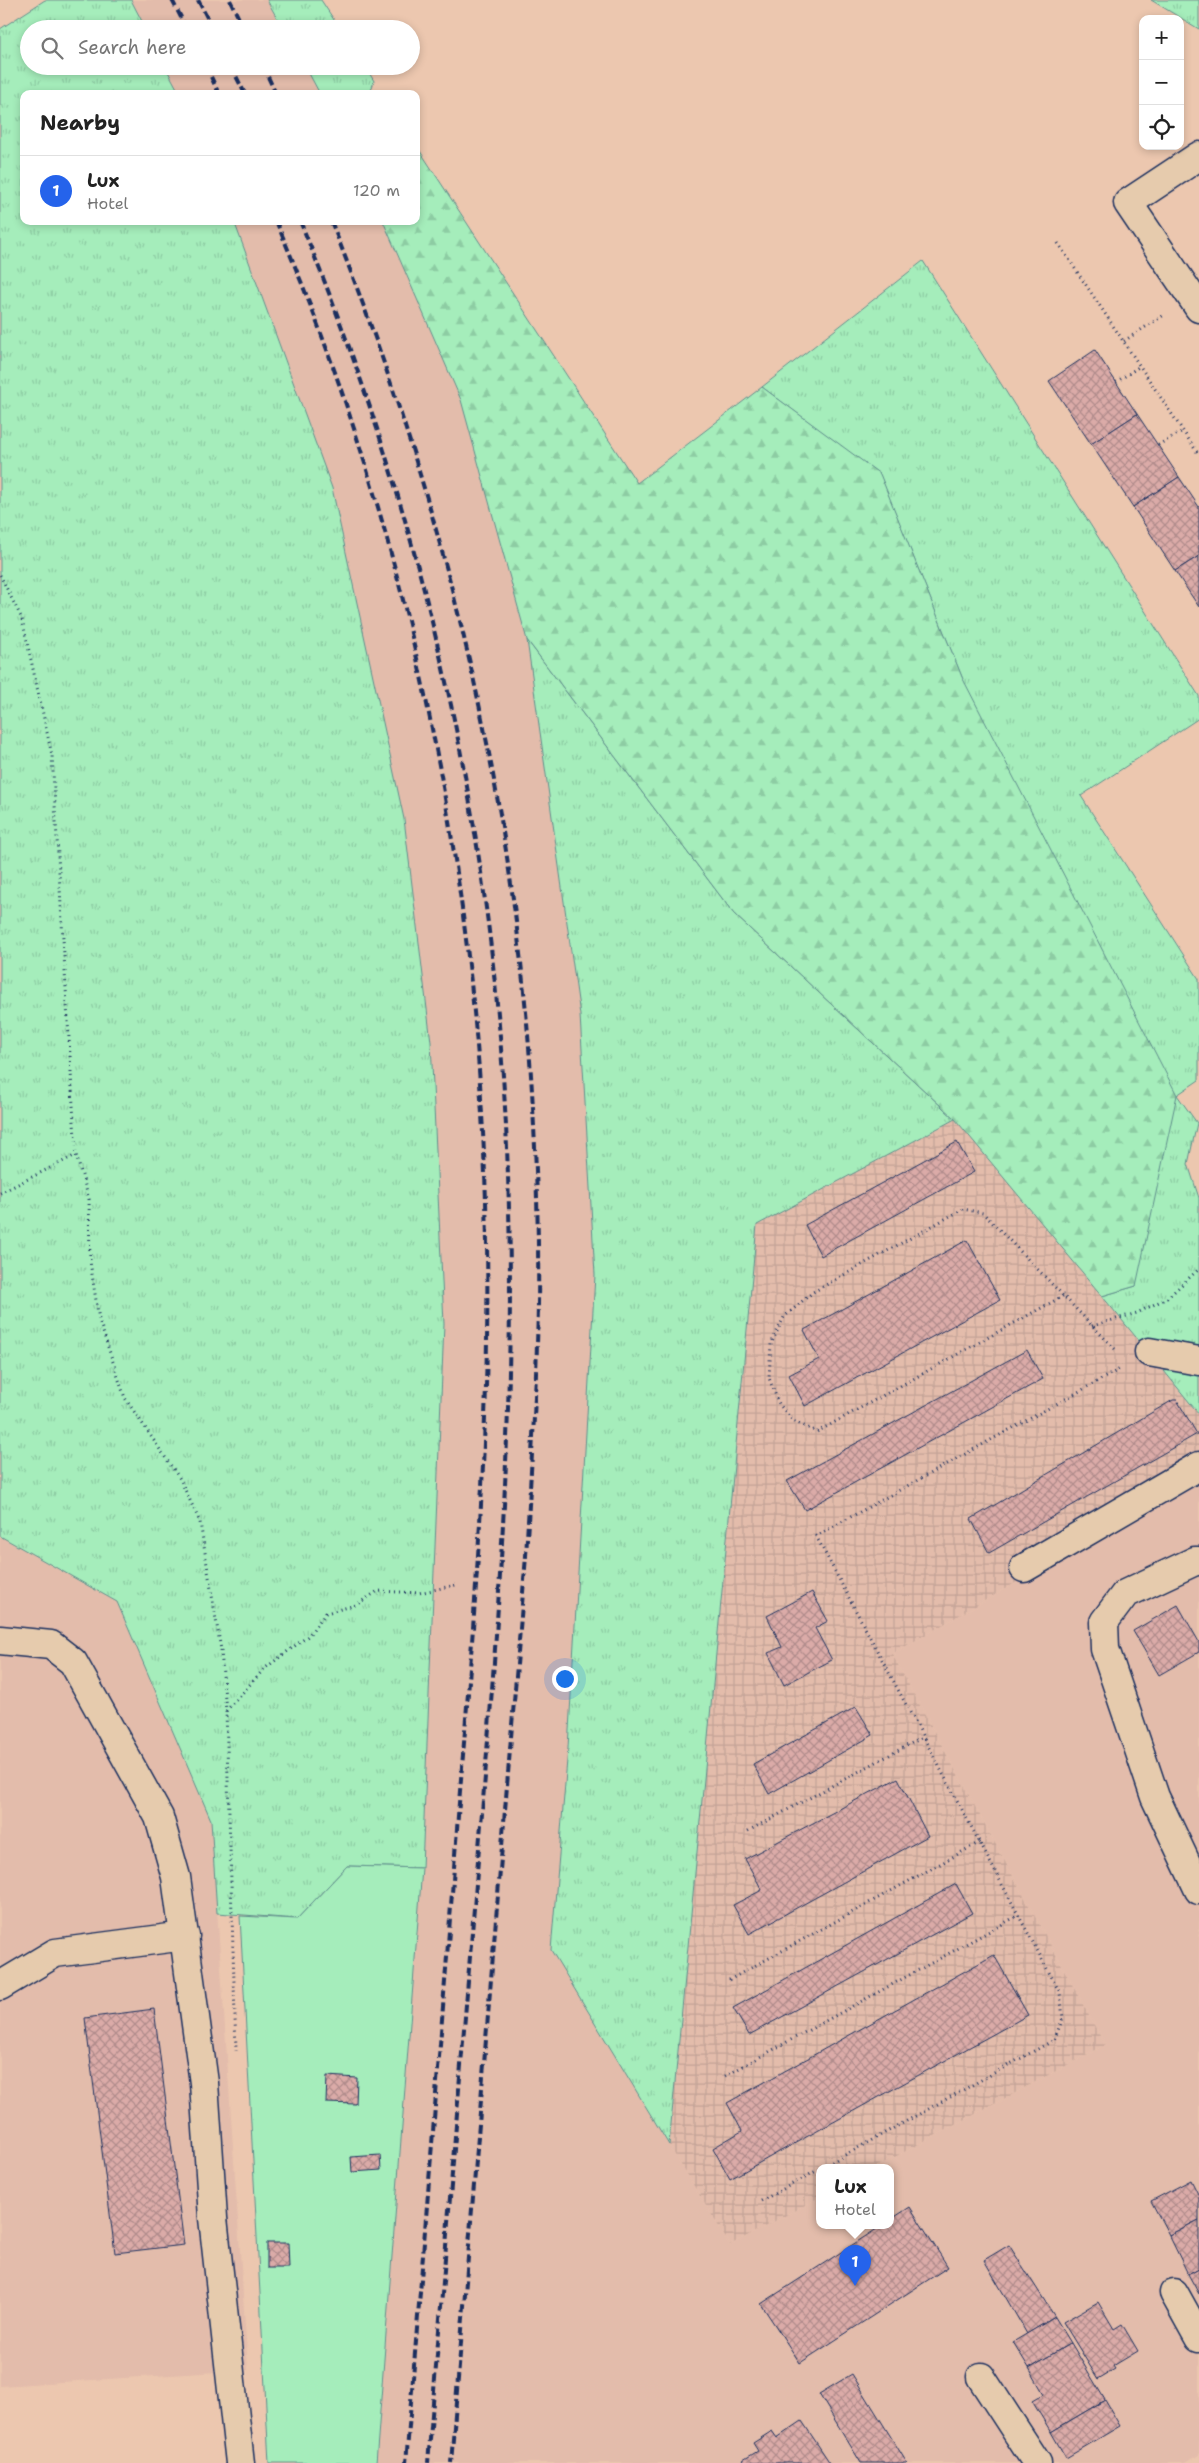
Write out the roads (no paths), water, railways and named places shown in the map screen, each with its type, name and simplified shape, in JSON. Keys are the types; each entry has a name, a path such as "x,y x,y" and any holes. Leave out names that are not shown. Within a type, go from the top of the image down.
{"lane":[{"path":"1195,302 1128,204 1199,156"},
{"path":"1139,1358 1199,1360"},
{"path":"1024,1568 1199,1466"},
{"path":"1199,1561 1195,1560 1125,1594 1104,1622 1105,1649 1155,1797 1199,1890"},
{"path":"0,1640 51,1645 73,1662 159,1818 176,1877 204,2083 213,2218 240,2463"},
{"path":"0,1986 55,1953 185,1936"},
{"path":"1174,2293 1199,2338"},
{"path":"981,2377 1037,2463"}],"railway":[{"path":"172,0 182,20"},
{"path":"198,0 208,20"},
{"path":"230,0 240,20"},
{"path":"210,75 217,90"},
{"path":"236,75 243,90"},
{"path":"267,75 274,90"},
{"path":"278,225 320,331 359,444 393,560 421,678 445,797 463,916 476,1035 484,1153 487,1234 486,1397 478,1560 406,2463"},
{"path":"302,225 345,335 384,451 419,569 448,689 471,809 489,931 501,1053 508,1176 510,1344 499,1596 428,2463"},
{"path":"333,225 371,326 407,432 439,539 466,648 490,757 509,868 523,979 534,1123 538,1218 538,1312 526,1556 451,2463"}],"place":[{"name":"Lux","path":"855,2286"}]}
